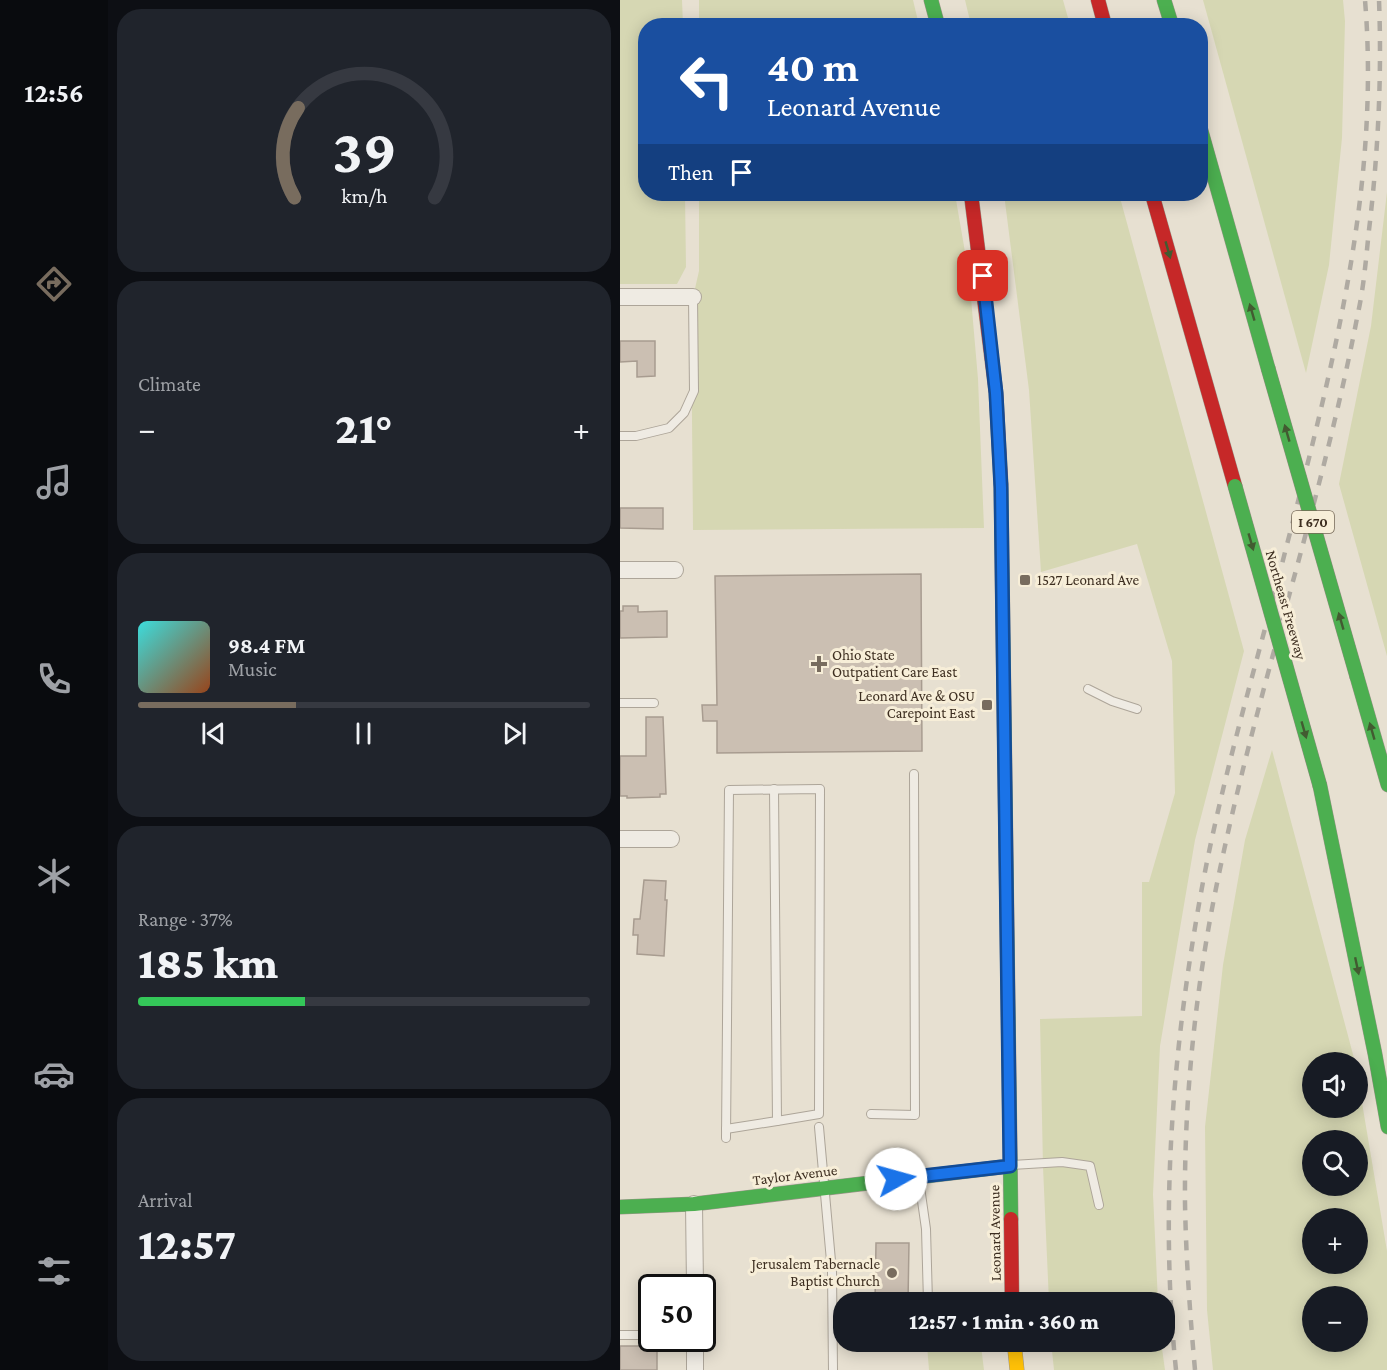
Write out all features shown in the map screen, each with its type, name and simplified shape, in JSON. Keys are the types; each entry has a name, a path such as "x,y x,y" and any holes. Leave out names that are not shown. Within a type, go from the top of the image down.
{"main road":[{"path":"931,0 936,18"},
{"path":"1098,0 1103,18"},
{"path":"1164,0 1170,18"},
{"name":"I 670","path":"1208,155 1388,784"},
{"name":"Leonard Avenue","path":"972,201 996,393 1001,471 1012,1292"},
{"name":"Northeast Freeway","path":"1154,201 1372,973"},
{"path":"1320,786 1388,1126"},
{"name":"Taylor Avenue","path":"620,1207 694,1204 1010,1166"},
{"path":"1015,1352 1017,1370"}],"street":[{"path":"620,297 693,297"},
{"path":"620,570 675,570"},
{"path":"620,839 671,839"},
{"path":"694,1204 695,1274"},
{"path":"695,1352 695,1370"}],"lane":[{"path":"620,436 636,436 669,428 684,413 694,391 693,297"},
{"path":"1088,689 1112,701 1137,709"},
{"path":"620,703 654,703"},
{"path":"871,1114 915,1115 914,774"},
{"path":"774,789 777,1121"},
{"path":"820,789 819,1114 777,1121 726,1134 729,790 820,789"},
{"path":"819,1126 832,1272 833,1370"},
{"path":"1010,1166 1062,1162 1090,1166 1099,1205"},
{"path":"919,1177 926,1229 928,1292"},
{"path":"620,1335 638,1335"}],"green space":[{"path":"620,0 682,0 683,18 638,18 638,201 685,201 686,267 677,284 620,284"},
{"path":"699,0 913,0 917,18 699,18"},
{"path":"965,0 1063,0 1068,18 969,18"},
{"path":"1203,0 1343,0 1345,21 1342,138 1329,265 1306,373 1208,18"},
{"path":"1387,192 1388,656 1339,484 1371,326"},
{"path":"699,201 956,201 969,275 978,379 984,528 693,530 691,306 699,271"},
{"path":"1005,201 1121,201 1244,651 1195,840 1160,1046 1153,1194 1158,1292 1049,1292 1040,1019 1142,1016 1142,882 1149,882 1175,793 1172,661 1137,544 1041,572 1029,390"},
{"path":"1272,750 1352,1052 1302,1052 1302,1118 1365,1118 1367,1130 1302,1130 1302,1196 1368,1196 1368,1138 1387,1251 1387,1370 1213,1370 1207,1310 1205,1127 1223,965 1245,840"},
{"path":"928,1352 982,1352 984,1370 929,1370"},
{"path":"1052,1352 1163,1352 1165,1370 1054,1370"}],"building":[{"path":"620,341 655,341 655,376 637,377 637,361 620,362"},
{"path":"620,508 663,508 663,529 620,528"},
{"name":"Ohio State Outpatient Care East","path":"921,574 922,751 717,753 717,721 703,721 702,705 717,705 715,576"},
{"path":"623,606 638,606 638,612 667,611 667,637 620,638 620,611 623,611"},
{"path":"646,717 663,717 666,794 660,794 660,797 627,798 627,796 620,796 620,756 646,756"},
{"path":"644,880 666,881 664,956 637,954 638,935 633,935 634,919 640,919"},
{"name":"Jerusalem Tabernacle Baptist Church","path":"876,1243 909,1243 908,1292 875,1292"},
{"path":"620,1346 638,1346 638,1352 657,1352 657,1370 620,1370"}],"railway":[{"path":"1176,1370 1171,1311 1169,1194 1171,1136 1182,1019 1199,904 1216,818 1317,425 1347,285 1358,214 1365,143 1368,72 1365,0"},
{"path":"1195,1370 1186,1245 1185,1161 1190,1077 1199,993 1212,910 1236,799 1327,453 1360,303 1377,144 1380,87 1379,0"}],"traffic: fast":[{"path":"931,0 936,18"},
{"path":"1164,0 1170,18"},
{"path":"1208,155 1268,368"},
{"path":"1268,368 1357,677"},
{"path":"1001,484 1011,1219"},
{"path":"1235,486 1320,786"},
{"path":"1357,677 1388,785"},
{"path":"1320,786 1388,1127"},
{"path":"620,1207 694,1204 1010,1166"}],"traffic: slow":[{"path":"1015,1352 1017,1370"}],"traffic: jam":[{"path":"1098,0 1103,18"},
{"path":"972,201 996,393 1001,484"},
{"path":"1154,201 1235,486"},
{"path":"1011,1219 1012,1292"}],"place":[{"name":"1527 Leonard Ave","path":"1025,580"},
{"name":"Ohio State Outpatient Care East","path":"819,664"},
{"name":"Leonard Ave & OSU Carepoint East","path":"987,705"},
{"name":"Jerusalem Tabernacle Baptist Church","path":"892,1273"}],"route":[{"path":"896,1179 1010,1166 1001,488 996,393 983,276"}]}
